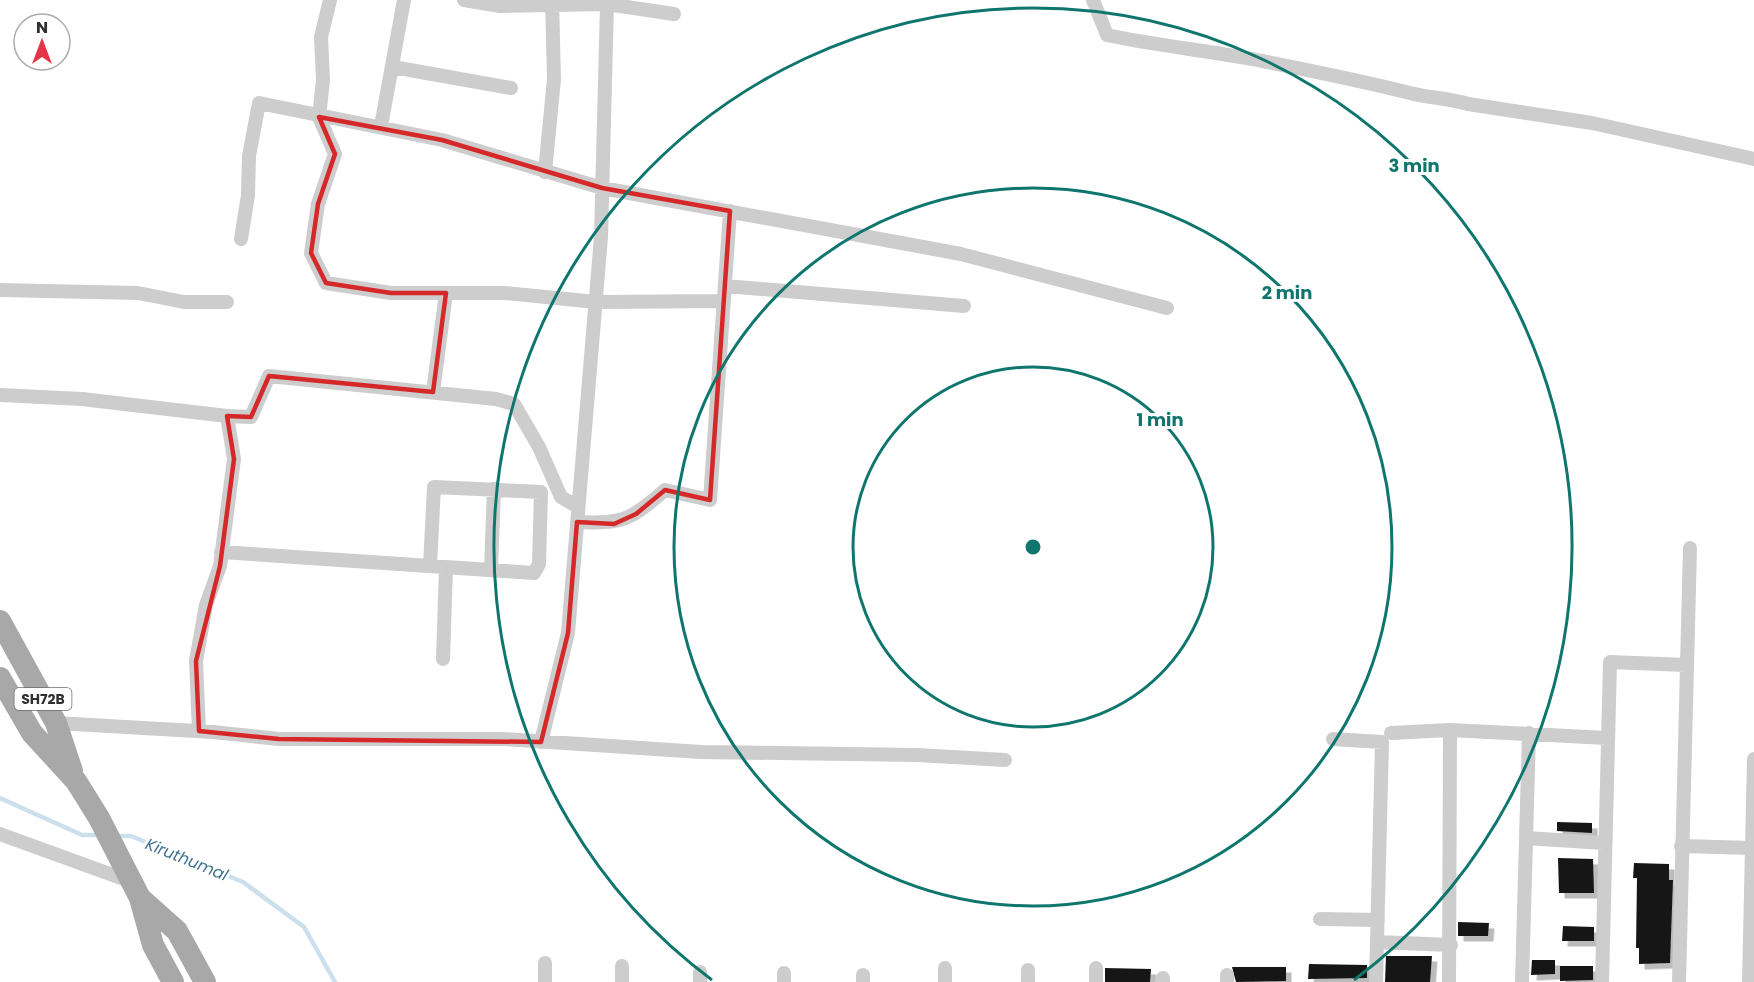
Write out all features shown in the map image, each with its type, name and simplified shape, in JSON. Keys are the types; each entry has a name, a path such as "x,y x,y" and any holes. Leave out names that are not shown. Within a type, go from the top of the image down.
{"main road":[{"name":"SH72B","path":"0,621 56,723 76,782"},
{"name":"SH72B","path":"0,678 32,732 76,782 99,818 136,890 153,945 173,982"},
{"name":"SH72B","path":"136,890 177,931 205,982"}],"street":[{"path":"330,0 321,37 322,80 319,117 335,154 318,204 311,253 326,283 391,293 505,293 596,302 724,301"},
{"path":"381,126 404,0"},
{"path":"464,0 500,6 552,3 607,4 674,14"},
{"path":"1093,0 1107,34 1155,46 1256,60 1340,75 1435,99 1454,99 1468,104 1592,123 1754,159"},
{"path":"545,172 554,80 552,3"},
{"path":"541,742 568,633 596,302 607,4"},
{"path":"393,67 512,88"},
{"path":"240,239 248,195 249,156 260,103 319,117 381,126 452,143 602,188 962,254 1167,308"},
{"path":"577,522 614,524 636,514 665,490 711,500 730,211"},
{"path":"725,286 964,306"},
{"path":"0,290 138,293 184,302 227,302"},
{"path":"433,392 446,293"},
{"path":"0,395 82,399 251,417 269,376 496,399 514,404 539,447 561,497 578,507"},
{"path":"199,731 196,661 206,605 220,566 234,459 227,416"},
{"path":"221,552 534,573 539,564 540,492 434,487 430,566"},
{"path":"490,570 494,489"},
{"path":"1679,982 1690,548"},
{"path":"443,659 446,567"},
{"path":"1602,982 1610,662 1686,665"},
{"path":"56,723 199,731 279,739 503,739 701,752 917,755 1005,760"},
{"path":"1391,733 1450,730 1607,738"},
{"path":"1449,982 1451,945 1450,730"},
{"path":"1522,982 1529,733"},
{"path":"1333,740 1382,742 1376,982"},
{"path":"1749,982 1754,759"},
{"path":"0,834 136,890"},
{"path":"1526,838 1604,843"},
{"path":"1681,846 1752,848"},
{"path":"1320,919 1378,920"},
{"path":"1377,942 1451,945"},
{"path":"545,963 545,982"},
{"path":"622,966 622,982"}],"highlighted area":[{"path":"319,117 442,140 602,188 730,211 710,500 665,490 636,514 614,524 577,522 568,633 541,742 279,739 199,731 196,661 220,566 234,459 227,416 251,417 269,376 433,392 446,293 391,293 326,283 311,253 318,204 335,154"}],"building":[{"path":"1557,822 1592,823 1592,833 1557,831"},
{"path":"1558,858 1593,859 1594,893 1559,893"},
{"path":"1634,863 1669,864 1669,880 1673,880 1670,963 1639,964 1639,948 1636,948 1637,878 1633,878"},
{"path":"1458,922 1489,923 1488,936 1458,936"},
{"path":"1563,926 1594,927 1594,941 1562,941"},
{"path":"1386,956 1432,956 1430,982 1385,982"},
{"path":"1532,960 1555,960 1555,974 1531,975"},
{"path":"1309,964 1367,965 1367,978 1308,979"},
{"path":"1560,966 1593,966 1593,980 1560,981"},
{"path":"1232,967 1286,967 1286,981 1236,982"},
{"path":"1105,968 1151,969 1150,982 1105,982"}],"waterway":[{"name":"Kiruthumal","path":"0,798 82,835 100,835"},
{"name":"Kiruthumal","path":"115,836 131,836 243,882 304,927 335,982"}]}
